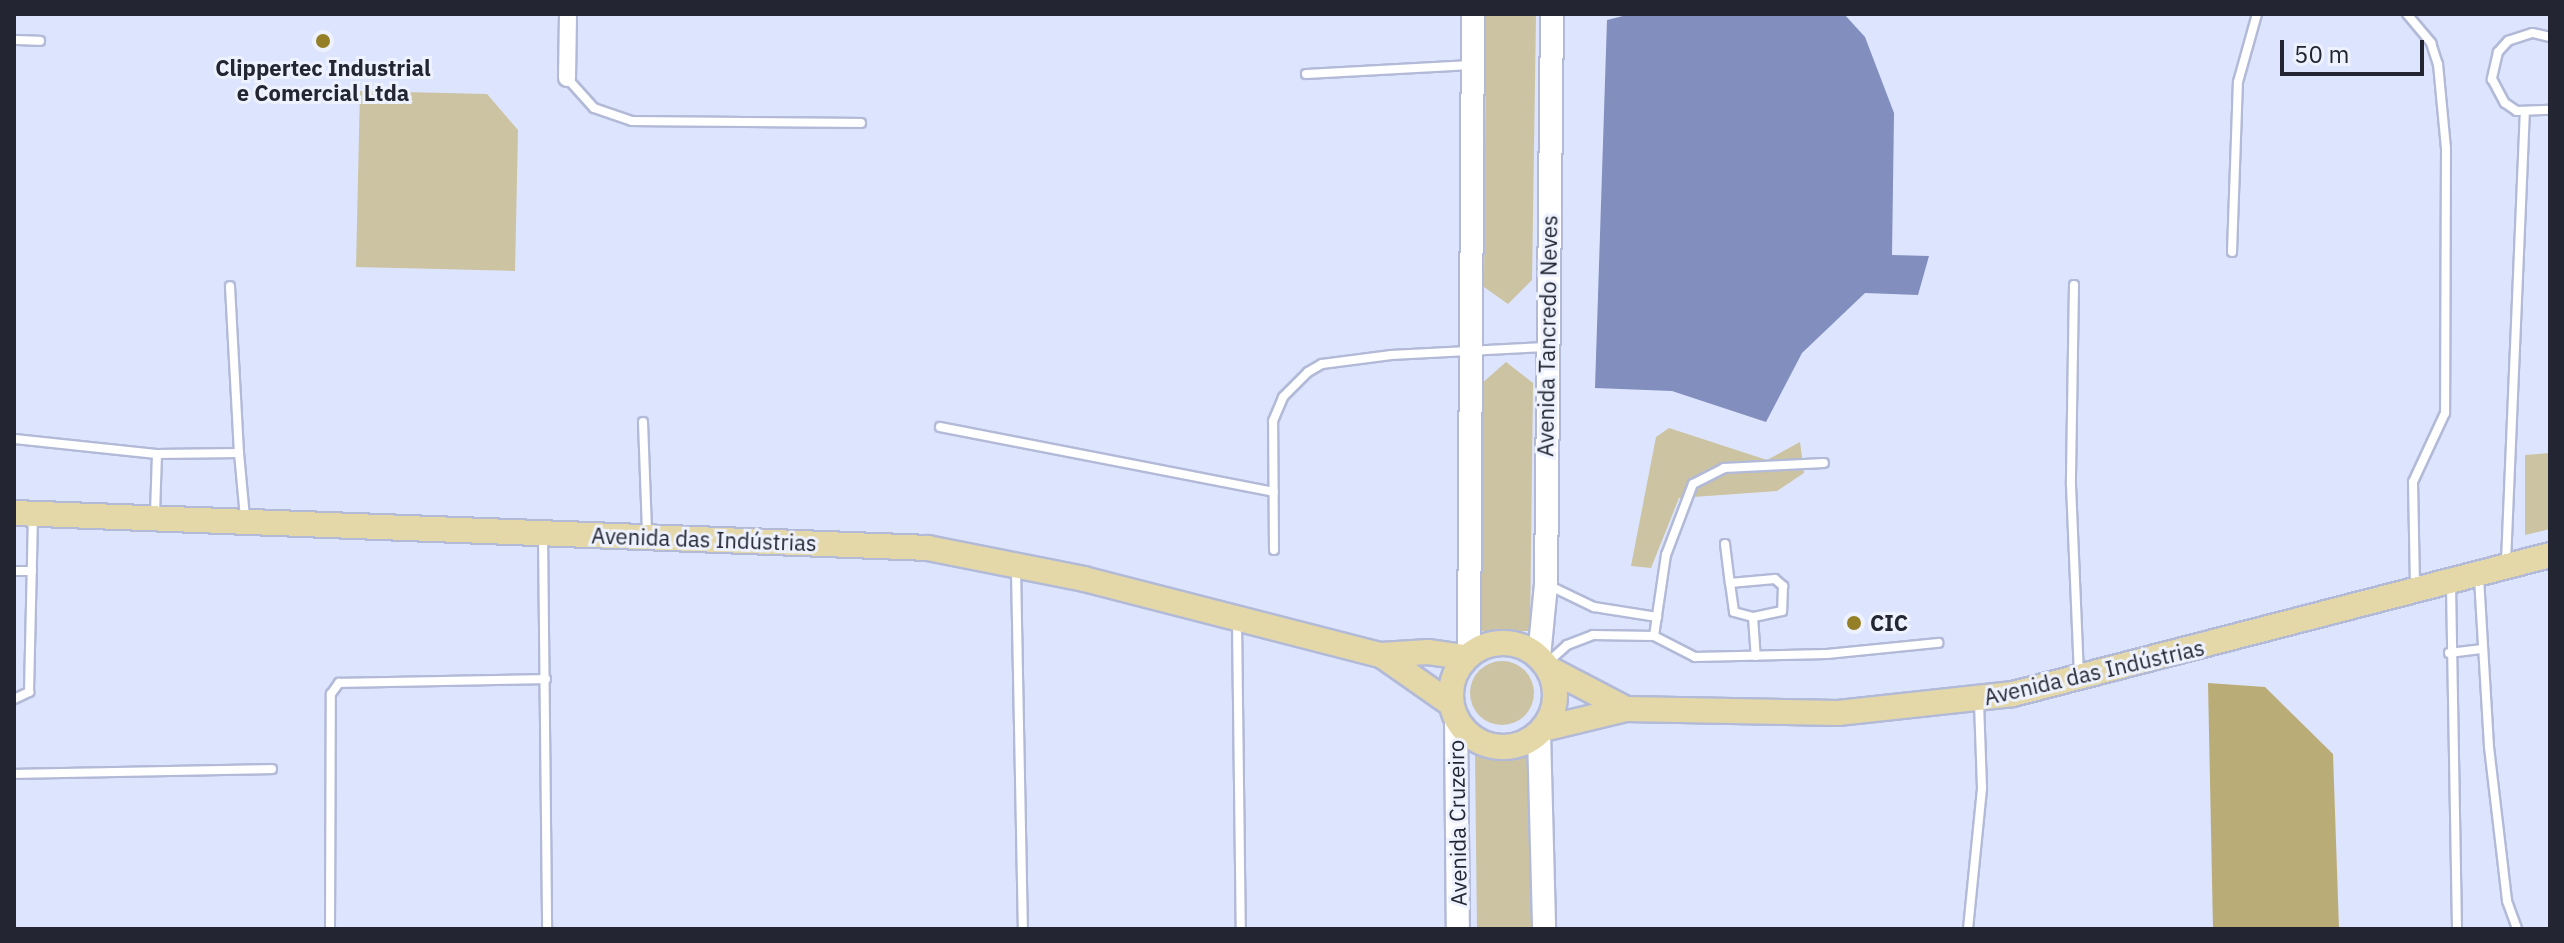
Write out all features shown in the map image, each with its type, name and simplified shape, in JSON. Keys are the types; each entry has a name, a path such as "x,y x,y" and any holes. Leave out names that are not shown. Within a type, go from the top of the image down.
{"main road":[{"path":"1453,711 1454,676 1467,655 1473,14"},
{"name":"Avenida Tancredo Neves","path":"1544,663 1552,14"},
{"name":"Avenida das Indústrias","path":"23,514 928,548 1016,565 1237,617 1381,655"},
{"name":"Avenida das Indústrias","path":"1626,709 1838,713 1979,699 2415,594 2550,555"},
{"path":"1381,655 1428,652 1467,655 1513,643 1626,709"},
{"path":"1381,655 1453,711 1465,732 1496,747 1513,746 1541,731 1626,709"},
{"path":"1544,663 1555,700 1541,731 1544,929"},
{"name":"Avenida Cruzeiro","path":"1453,711 1458,929"}],"street":[{"path":"567,78 568,14"}],"lane":[{"path":"2232,252 2238,82 2257,14"},
{"path":"2407,14 2431,43 2438,64 2446,148 2445,413 2413,482 2415,594"},
{"path":"2550,37 2519,35 2498,52 2493,65 2496,92 2505,103 2525,113 2550,110"},
{"path":"14,40 40,41"},
{"path":"1306,74 1473,65"},
{"path":"567,78 594,108 632,121 861,123"},
{"path":"2506,567 2525,113"},
{"path":"2074,285 2071,485 2080,677"},
{"path":"230,286 245,522"},
{"path":"1274,550 1276,410 1308,372 1322,364 1470,348 1546,347"},
{"path":"643,422 647,537"},
{"path":"940,427 1274,492"},
{"path":"14,439 28,445 157,454 239,453"},
{"path":"154,519 157,454"},
{"path":"1654,636 1666,555 1693,484 1724,468 1824,463"},
{"path":"14,699 29,692 32,571 23,514"},
{"path":"543,533 547,929"},
{"path":"1725,544 1730,583 1734,612 1753,617 1782,611 1781,581 1730,583"},
{"path":"1016,565 1023,929"},
{"path":"14,571 32,571"},
{"path":"2478,574 2507,901 2517,929"},
{"path":"2452,581 2449,653 2457,929"},
{"path":"1546,584 1594,607 1657,617"},
{"path":"1237,617 1241,929"},
{"path":"1753,617 1756,656"},
{"path":"1544,663 1580,639 1654,636 1695,657 1756,656 1938,643"},
{"path":"2449,653 2483,649"},
{"path":"330,929 331,694 339,683 546,679"},
{"path":"1968,929 1982,788 1979,699"},
{"path":"14,774 272,769"}],"shaded area":[{"path":"1486,14 1536,14 1532,280 1508,304 1484,287"},
{"path":"360,91 487,94 518,130 515,271 356,267"},
{"path":"1506,362 1533,383 1530,631 1477,631 1480,385"},
{"path":"1669,428 1767,460 1800,442 1804,473 1777,491 1679,498 1651,568 1631,566 1656,437"},
{"path":"2550,453 2550,529 2525,535 2525,455"},
{"path":"1496,661 1508,661 1525,670 1532,681 1532,705 1525,716 1508,725 1496,725 1484,720 1475,711 1470,699 1470,687 1475,675 1484,666"},
{"path":"2208,683 2265,687 2333,754 2339,929 2213,929"},
{"path":"1475,754 1534,755 1533,929 1477,929"}],"water":[{"path":"1631,14 1844,14 1865,37 1894,113 1892,255 1929,256 1918,295 1865,293 1802,353 1766,422 1672,391 1595,388 1607,20"}],"place":[{"name":"Clippertec Industrial e Comercial Ltda","path":"323,41"},
{"name":"CIC","path":"1854,623"}]}
